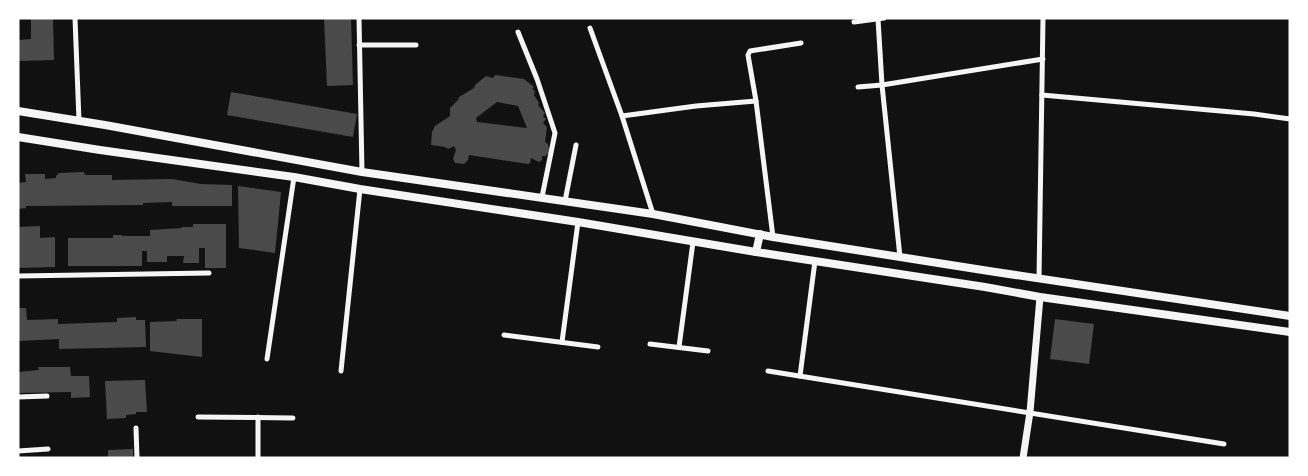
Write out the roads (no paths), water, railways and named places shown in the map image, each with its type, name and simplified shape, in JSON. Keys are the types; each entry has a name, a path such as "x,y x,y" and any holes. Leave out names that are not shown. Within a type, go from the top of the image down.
{"main road":[{"path":"18,111 362,172 653,214 773,237 1290,316"},
{"path":"18,137 294,177 1040,297 1290,332"},
{"path":"756,252 760,234"}],"street":[{"path":"75,18 79,121"},
{"path":"358,18 362,172"},
{"path":"854,22 881,18 882,85 900,256"},
{"path":"1039,279 1043,18"},
{"path":"590,28 622,116 653,214"},
{"path":"518,32 555,133 542,197"},
{"path":"773,237 748,55 750,51 801,43"},
{"path":"359,45 416,45"},
{"path":"858,87 1042,59"},
{"path":"1042,95 1290,119"},
{"path":"622,116 756,101"},
{"path":"565,201 576,145"},
{"path":"267,359 294,177"},
{"path":"341,372 360,189"},
{"path":"562,342 578,222"},
{"path":"679,347 693,242"},
{"path":"800,376 815,261"},
{"path":"18,276 209,273"},
{"path":"1023,458 1030,412 1040,297"},
{"path":"504,335 598,347"},
{"path":"650,344 708,351"},
{"path":"768,371 1224,444"},
{"path":"18,397 47,396"},
{"path":"198,417 293,417"},
{"path":"258,417 258,458"},
{"path":"136,428 137,458"},
{"path":"18,451 48,449"}]}
